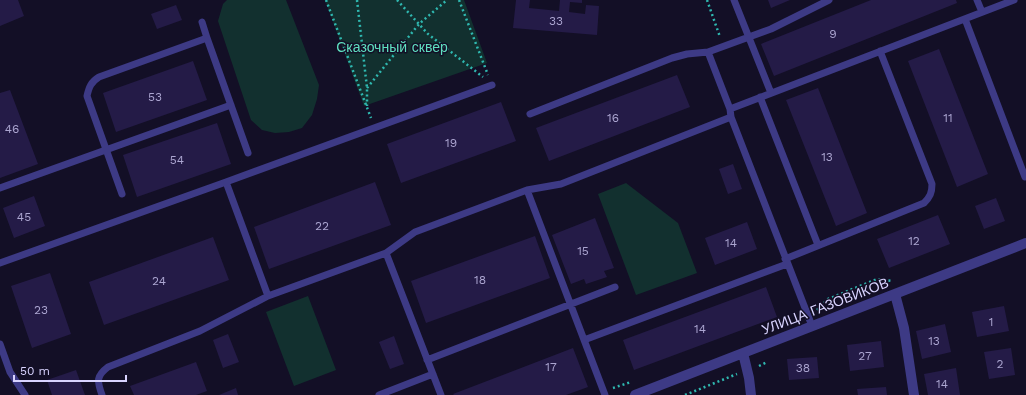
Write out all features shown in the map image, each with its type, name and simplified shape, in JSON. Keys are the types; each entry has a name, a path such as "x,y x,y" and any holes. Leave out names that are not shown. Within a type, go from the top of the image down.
{"street":[{"name":"УЛИЦА ГАЗОВИКОВ","path":"635,395 1026,243"},
{"path":"895,294 904,328 914,395"},
{"path":"743,353 750,378 751,395"}],"lane":[{"path":"734,0 771,93"},
{"path":"977,0 982,12"},
{"path":"730,109 1014,0"},
{"path":"530,114 672,58 687,54 708,52 771,29 825,1"},
{"path":"965,19 1025,178"},
{"path":"202,22 248,153"},
{"path":"122,194 87,96 88,89 92,82 99,77 207,38"},
{"path":"584,340 786,262 818,245 924,203 932,192 932,184 880,51"},
{"path":"708,52 786,262 812,326"},
{"path":"0,263 492,85"},
{"path":"760,97 818,245"},
{"path":"0,188 231,105"},
{"path":"102,395 98,380 100,373 108,367 200,332 268,296 386,253 415,232 527,190 561,184 731,117"},
{"path":"226,182 268,296"},
{"path":"527,190 605,395"},
{"path":"386,253 441,395"},
{"path":"427,360 615,287"},
{"path":"0,344 10,372 25,395"},
{"path":"379,395 433,374"}],"path":[{"path":"326,0 375,128"},
{"path":"357,0 367,88 367,108"},
{"path":"397,0 428,34 492,85"},
{"path":"367,88 419,24 447,0"},
{"path":"459,0 492,85"},
{"path":"707,0 722,43"},
{"path":"685,395 767,362"}],"green space":[{"path":"227,0 286,0 319,85 317,99 312,115 302,128 289,132 275,133 262,130 251,120 218,21 223,4"},
{"name":"Сказочный сквер","path":"325,0 464,0 487,63 364,106"},
{"path":"626,183 678,223 697,273 636,295 598,194"},
{"path":"308,296 336,370 294,386 266,312"}],"building":[{"path":"0,0 18,0 24,16 0,26"},
{"path":"516,0 530,0 529,8 559,11 560,0 582,0 582,3 570,2 569,12 585,14 586,5 599,6 597,35 513,28"},
{"path":"768,0 790,0 771,8"},
{"path":"871,0 956,0 957,3 774,76 761,44"},
{"path":"176,5 182,20 157,29 151,14"},
{"path":"939,49 988,174 957,187 908,61"},
{"path":"193,61 207,100 116,132 103,93"},
{"path":"677,75 690,107 549,161 536,128"},
{"path":"818,88 867,213 836,226 786,100"},
{"path":"10,90 38,164 0,178 0,93"},
{"path":"501,102 516,141 401,183 387,144"},
{"path":"217,123 231,164 137,197 123,155"},
{"path":"733,164 742,189 728,194 719,169"},
{"path":"375,182 391,225 269,269 254,227"},
{"path":"34,196 45,226 14,238 3,208"},
{"path":"996,198 1005,221 984,229 975,206"},
{"path":"938,215 950,244 889,268 877,239"},
{"path":"595,218 614,268 604,271 607,277 586,284 584,279 571,284 552,235"},
{"path":"747,222 757,249 715,265 705,238"},
{"path":"535,236 550,278 426,323 411,281"},
{"path":"213,237 229,280 104,325 89,282"},
{"path":"50,273 71,334 32,348 11,286"},
{"path":"766,287 777,317 634,370 623,340"},
{"path":"1004,306 1009,331 977,337 972,312"},
{"path":"945,324 951,352 922,359 916,331"},
{"path":"228,334 239,362 223,368 213,340"},
{"path":"394,336 404,364 390,369 379,342"},
{"path":"881,341 884,367 850,371 847,345"},
{"path":"573,348 588,387 566,395 453,394"},
{"path":"1011,348 1015,375 989,379 984,352"},
{"path":"817,357 819,378 789,380 787,359"},
{"path":"196,362 207,391 196,395 134,395 130,386"},
{"path":"956,368 960,395 928,395 924,374"},
{"path":"76,370 85,395 52,395 47,380"},
{"path":"886,387 887,395 858,395 857,389"},
{"path":"236,388 238,395 219,395"}]}
